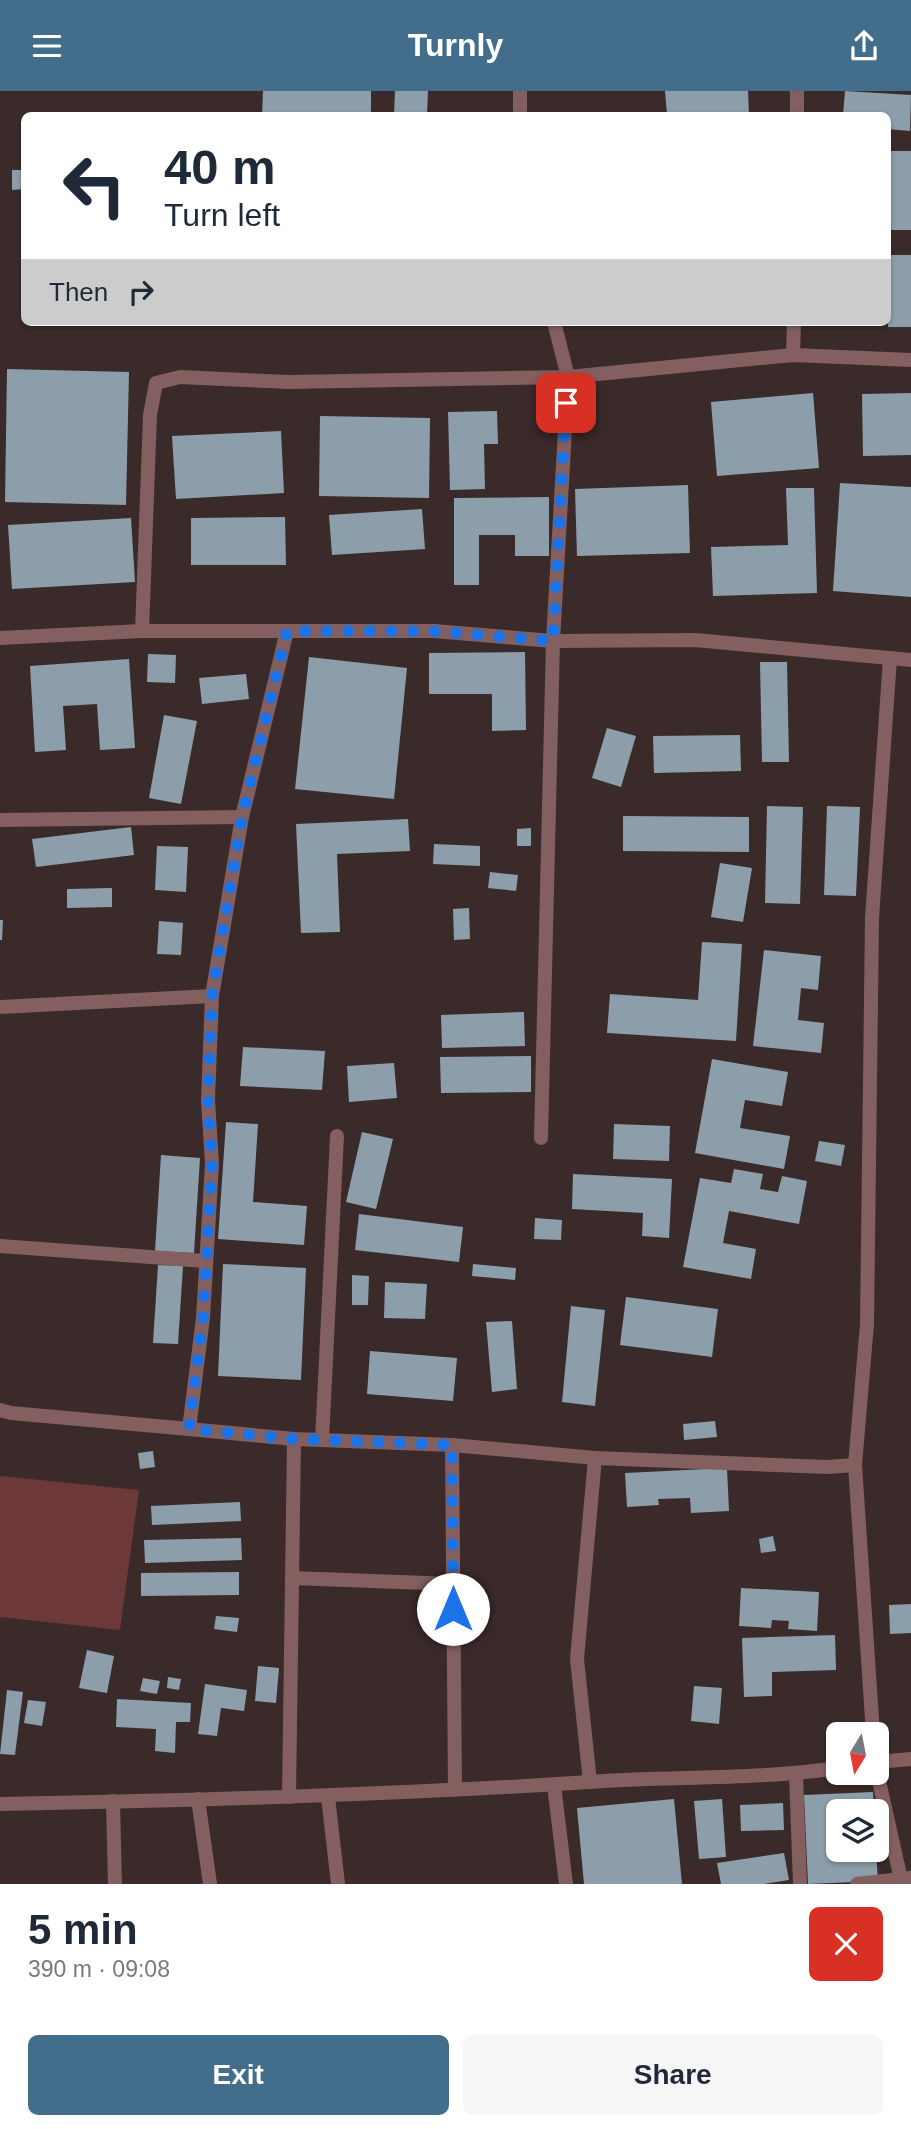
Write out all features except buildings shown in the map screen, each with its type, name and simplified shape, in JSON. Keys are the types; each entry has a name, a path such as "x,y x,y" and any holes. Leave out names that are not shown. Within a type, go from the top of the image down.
{"street":[{"path":"520,91 520,112"},
{"path":"797,91 797,112"},
{"path":"541,1138 553,641 568,377 555,326"},
{"path":"793,355 794,326"},
{"path":"142,631 150,415 156,383 180,377 289,382 568,377 793,355 911,360"},
{"path":"0,638 142,631 433,631 553,641 695,640 911,660"},
{"path":"189,1429 203,1318 212,1164 208,1100 212,996 242,817 287,631"},
{"path":"872,1722 855,1465 867,1324 872,918 890,658"},
{"path":"0,820 242,817"},
{"path":"0,1007 212,996"},
{"path":"321,1440 337,1136"},
{"path":"0,1246 205,1261"},
{"path":"0,1410 294,1439 452,1445 596,1458 827,1467 855,1465"},
{"path":"289,1797 294,1439"},
{"path":"452,1445 455,1790"},
{"path":"590,1782 578,1659 596,1458"},
{"path":"292,1577 453,1584"},
{"path":"889,1761 911,1759"},
{"path":"0,1804 328,1797 590,1782 796,1774 826,1770"},
{"path":"796,1774 800,1884"},
{"path":"554,1785 566,1884"},
{"path":"857,1884 905,1880 880,1785"},
{"path":"328,1797 338,1884"},
{"path":"198,1799 210,1884"},
{"path":"113,1801 115,1884"}],"shaded area":[{"path":"0,1476 139,1490 120,1630 0,1617"}],"route":[{"path":"453,1609 452,1445 294,1439 189,1429 203,1318 212,1164 208,1100 212,996 242,817 287,631 433,631 553,641 566,403"}]}
